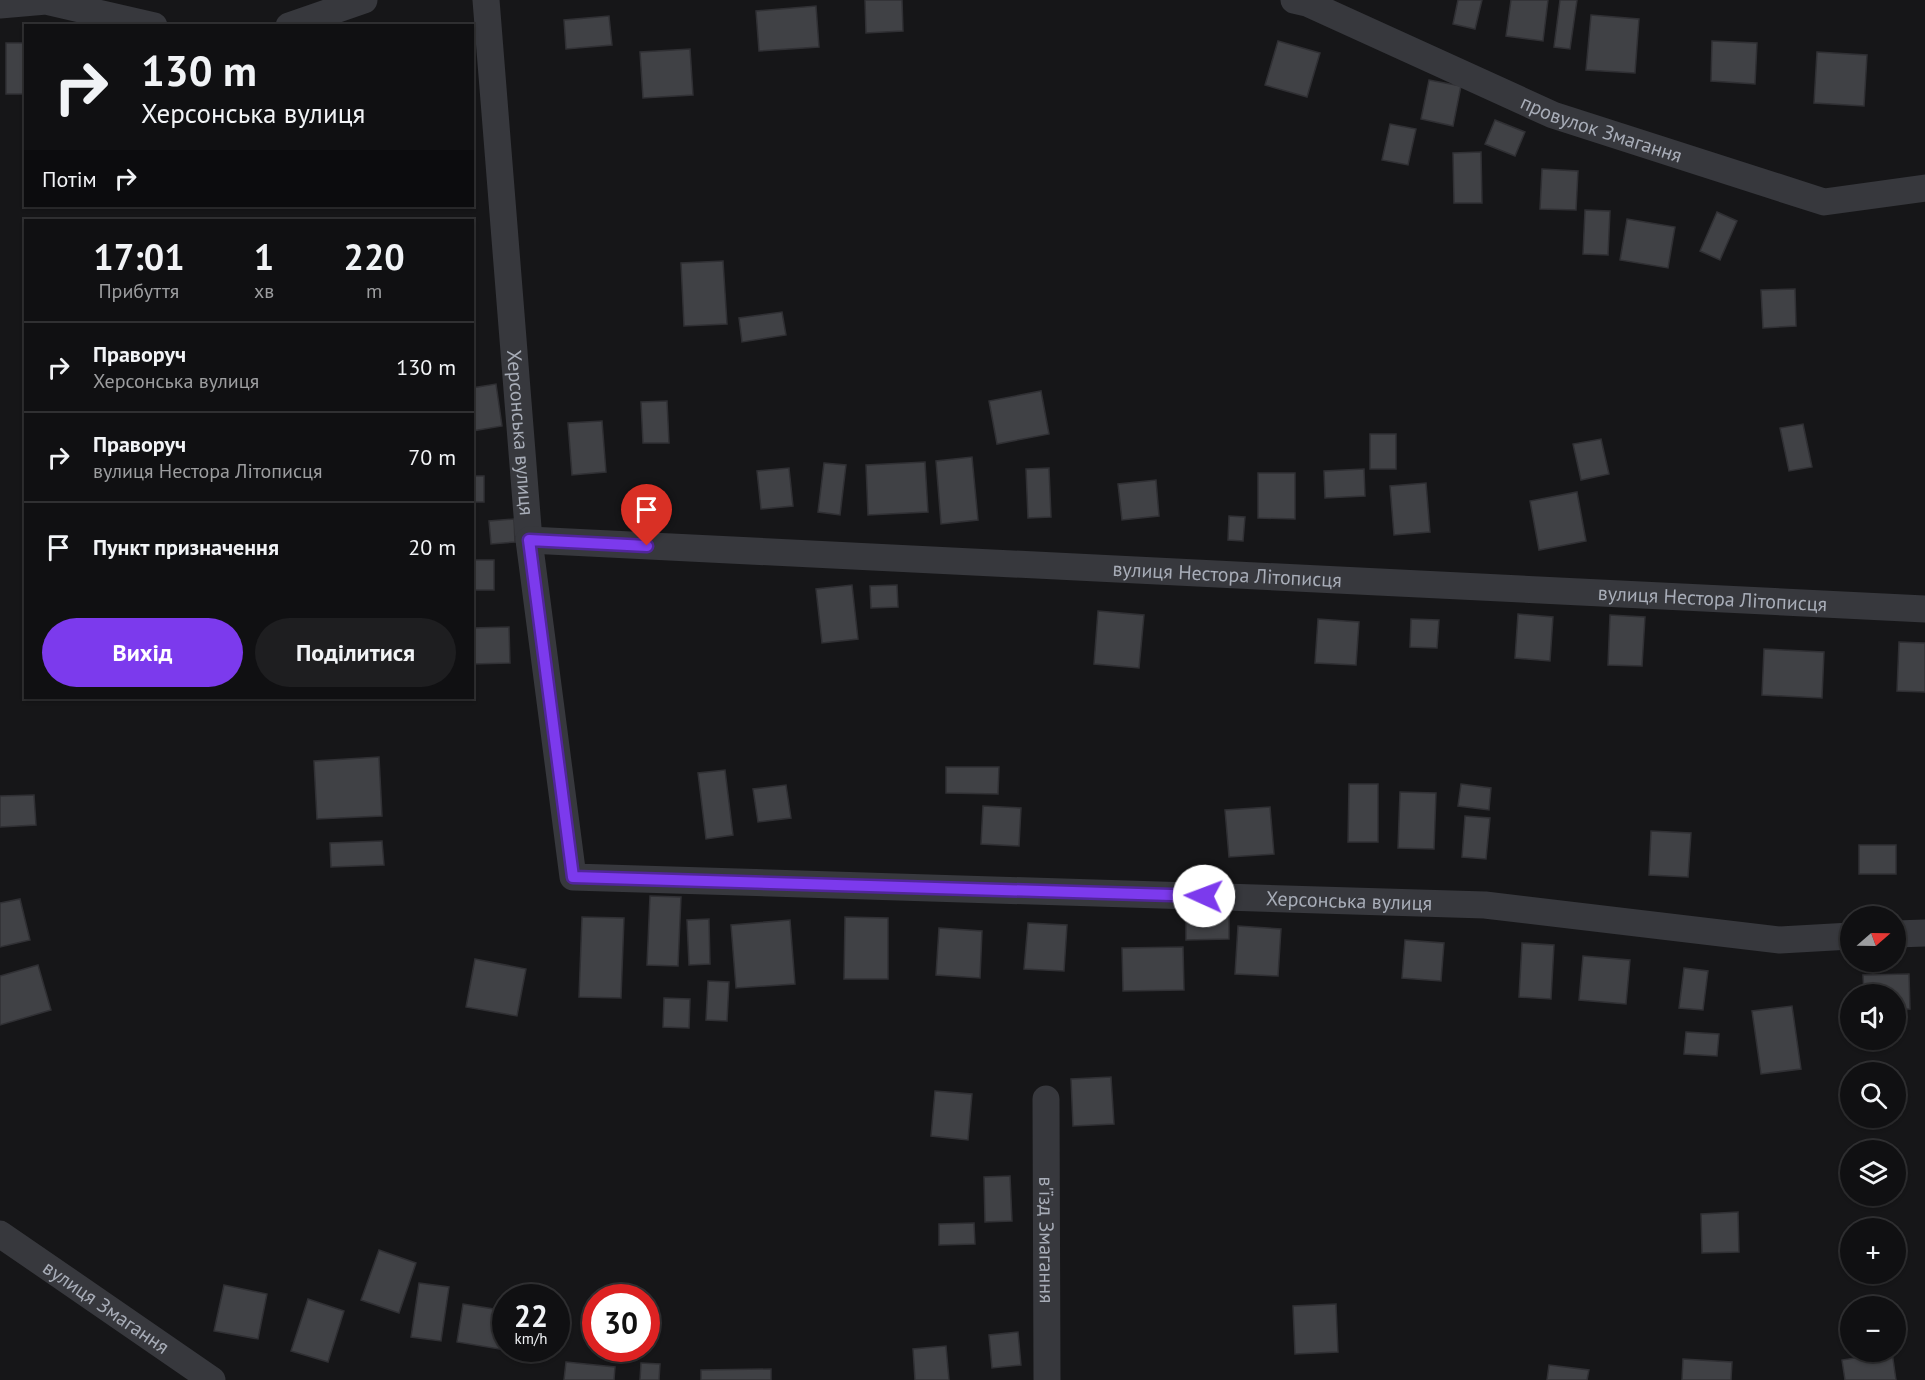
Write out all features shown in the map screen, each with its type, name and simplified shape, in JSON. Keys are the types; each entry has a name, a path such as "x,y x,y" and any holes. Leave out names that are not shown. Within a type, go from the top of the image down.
{"street":[{"path":"295,24 364,0"},
{"name":"Херсонська вулиця","path":"486,0 529,540 573,877 1485,905 1780,940 1840,937"},
{"name":"провулок Змагання","path":"1294,0 1307,3 1553,115 1824,202 1925,188"},
{"path":"0,5 46,1 145,24"},
{"name":"вулиця Нестора Літописця","path":"529,540 1925,609"},
{"path":"1906,934 1925,933"},
{"name":"в'їзд Змагання","path":"1046,1099 1047,1380"},
{"name":"вулиця Змагання","path":"0,1234 212,1380"}],"building":[{"path":"865,0 902,0 903,31 866,33"},
{"path":"1458,0 1482,0 1475,29 1453,24"},
{"path":"1511,0 1548,0 1543,41 1506,36"},
{"path":"1560,0 1577,0 1570,49 1554,47"},
{"path":"816,6 819,47 759,51 756,11"},
{"path":"1591,15 1639,19 1635,73 1586,70"},
{"path":"609,16 612,45 566,49 564,20"},
{"path":"1278,41 1320,53 1307,97 1265,85"},
{"path":"1712,41 1757,43 1755,84 1711,81"},
{"path":"6,43 24,43 24,94 6,94"},
{"path":"690,49 693,95 643,98 640,52"},
{"path":"1817,52 1867,55 1864,106 1814,103"},
{"path":"1429,80 1461,86 1453,126 1421,119"},
{"path":"1495,120 1525,132 1515,156 1485,144"},
{"path":"1390,124 1416,129 1408,165 1382,160"},
{"path":"1481,152 1482,203 1454,203 1453,153"},
{"path":"1542,169 1578,171 1576,210 1540,209"},
{"path":"1585,210 1610,211 1608,255 1583,254"},
{"path":"1717,212 1737,221 1720,260 1700,251"},
{"path":"1627,219 1675,227 1668,268 1620,260"},
{"path":"723,261 727,324 684,326 681,263"},
{"path":"1795,289 1796,326 1763,328 1761,290"},
{"path":"782,312 786,335 742,342 739,318"},
{"path":"496,384 502,426 474,431 474,388"},
{"path":"1041,391 1049,434 997,444 989,401"},
{"path":"667,401 669,443 643,443 641,402"},
{"path":"602,421 606,472 572,475 568,423"},
{"path":"1803,424 1812,467 1789,471 1780,428"},
{"path":"1370,434 1396,434 1396,469 1370,469"},
{"path":"1601,439 1609,474 1581,480 1573,444"},
{"path":"972,457 978,520 941,524 936,461"},
{"path":"925,462 928,512 868,515 866,465"},
{"path":"824,463 846,465 840,515 818,512"},
{"path":"789,468 793,506 761,509 757,471"},
{"path":"1049,468 1051,517 1028,518 1026,469"},
{"path":"1364,469 1365,496 1325,498 1324,471"},
{"path":"1258,473 1295,473 1295,519 1258,518"},
{"path":"474,476 484,476 484,502 474,502"},
{"path":"1156,480 1159,516 1122,520 1118,484"},
{"path":"1426,483 1430,532 1394,535 1390,486"},
{"path":"1577,492 1586,541 1539,550 1530,501"},
{"path":"1229,516 1245,517 1243,541 1228,540"},
{"path":"514,519 515,542 491,544 489,521"},
{"path":"474,560 494,560 494,590 474,590"},
{"path":"852,585 858,639 822,643 816,589"},
{"path":"897,585 898,607 871,608 870,586"},
{"path":"1098,611 1144,615 1139,668 1094,664"},
{"path":"1518,614 1553,617 1550,661 1515,658"},
{"path":"1610,615 1645,617 1642,666 1608,665"},
{"path":"1318,619 1359,622 1356,665 1315,663"},
{"path":"1411,619 1439,620 1437,648 1410,647"},
{"path":"509,627 510,663 474,664 474,628"},
{"path":"1899,642 1925,643 1925,692 1897,691"},
{"path":"1764,649 1824,652 1822,698 1762,695"},
{"path":"379,757 382,816 317,819 314,761"},
{"path":"946,767 999,767 998,794 946,793"},
{"path":"725,770 733,835 706,839 698,773"},
{"path":"1349,784 1378,784 1378,842 1348,842"},
{"path":"1461,784 1491,788 1489,810 1458,806"},
{"path":"786,785 791,818 758,822 753,789"},
{"path":"1400,792 1436,793 1434,849 1398,848"},
{"path":"34,795 36,825 0,827 0,796"},
{"path":"983,806 1021,808 1019,846 981,844"},
{"path":"1270,807 1274,854 1229,857 1225,810"},
{"path":"1465,816 1490,818 1486,859 1462,857"},
{"path":"1651,831 1691,833 1688,877 1649,875"},
{"path":"382,841 384,865 331,867 330,843"},
{"path":"1859,845 1896,845 1896,874 1859,874"},
{"path":"650,896 681,897 678,966 647,965"},
{"path":"20,899 30,940 0,947 0,903"},
{"path":"1186,907 1229,907 1229,939 1186,940"},
{"path":"582,917 624,918 621,998 579,997"},
{"path":"845,917 888,918 888,979 844,979"},
{"path":"709,919 710,964 689,965 687,920"},
{"path":"790,920 795,984 736,988 731,925"},
{"path":"1028,923 1067,925 1064,971 1024,969"},
{"path":"1238,926 1281,929 1278,976 1235,974"},
{"path":"939,928 982,931 980,978 936,975"},
{"path":"1405,940 1444,943 1441,981 1402,978"},
{"path":"1522,943 1554,945 1551,999 1519,997"},
{"path":"1183,947 1184,990 1123,991 1122,948"},
{"path":"1583,956 1630,960 1626,1004 1579,1000"},
{"path":"475,959 526,969 517,1016 466,1007"},
{"path":"38,965 51,1010 0,1025 0,976"},
{"path":"1684,968 1708,971 1703,1010 1679,1008"},
{"path":"1909,974 1910,1009 1906,1009 1906,984 1863,984 1863,975"},
{"path":"708,981 729,982 727,1021 706,1020"},
{"path":"664,998 690,999 689,1028 663,1027"},
{"path":"1792,1006 1801,1069 1761,1074 1752,1011"},
{"path":"1686,1032 1719,1034 1717,1056 1684,1054"},
{"path":"1111,1077 1114,1124 1073,1126 1071,1079"},
{"path":"935,1091 972,1094 968,1140 931,1136"},
{"path":"1010,1176 1012,1221 985,1222 984,1177"},
{"path":"1738,1212 1739,1252 1702,1253 1701,1214"},
{"path":"974,1223 975,1244 939,1245 939,1224"},
{"path":"379,1250 416,1263 399,1313 361,1300"},
{"path":"419,1283 449,1287 441,1341 411,1337"},
{"path":"224,1285 267,1294 258,1339 214,1331"},
{"path":"308,1299 344,1311 328,1362 291,1351"},
{"path":"463,1304 492,1309 492,1348 457,1342"},
{"path":"1336,1304 1338,1352 1295,1354 1293,1306"},
{"path":"1018,1332 1021,1365 992,1368 989,1335"},
{"path":"946,1346 949,1380 915,1380 913,1349"},
{"path":"1683,1359 1732,1362 1731,1380 1682,1380"},
{"path":"566,1362 615,1367 614,1380 564,1380"},
{"path":"1842,1362 1893,1362 1896,1380 1845,1380"},
{"path":"641,1363 660,1364 659,1380 640,1380"},
{"path":"1549,1365 1589,1370 1587,1380 1547,1380"},
{"path":"771,1369 771,1380 701,1380 701,1370"}],"route":[{"path":"647,546 529,540 573,877 1204,896"}]}
